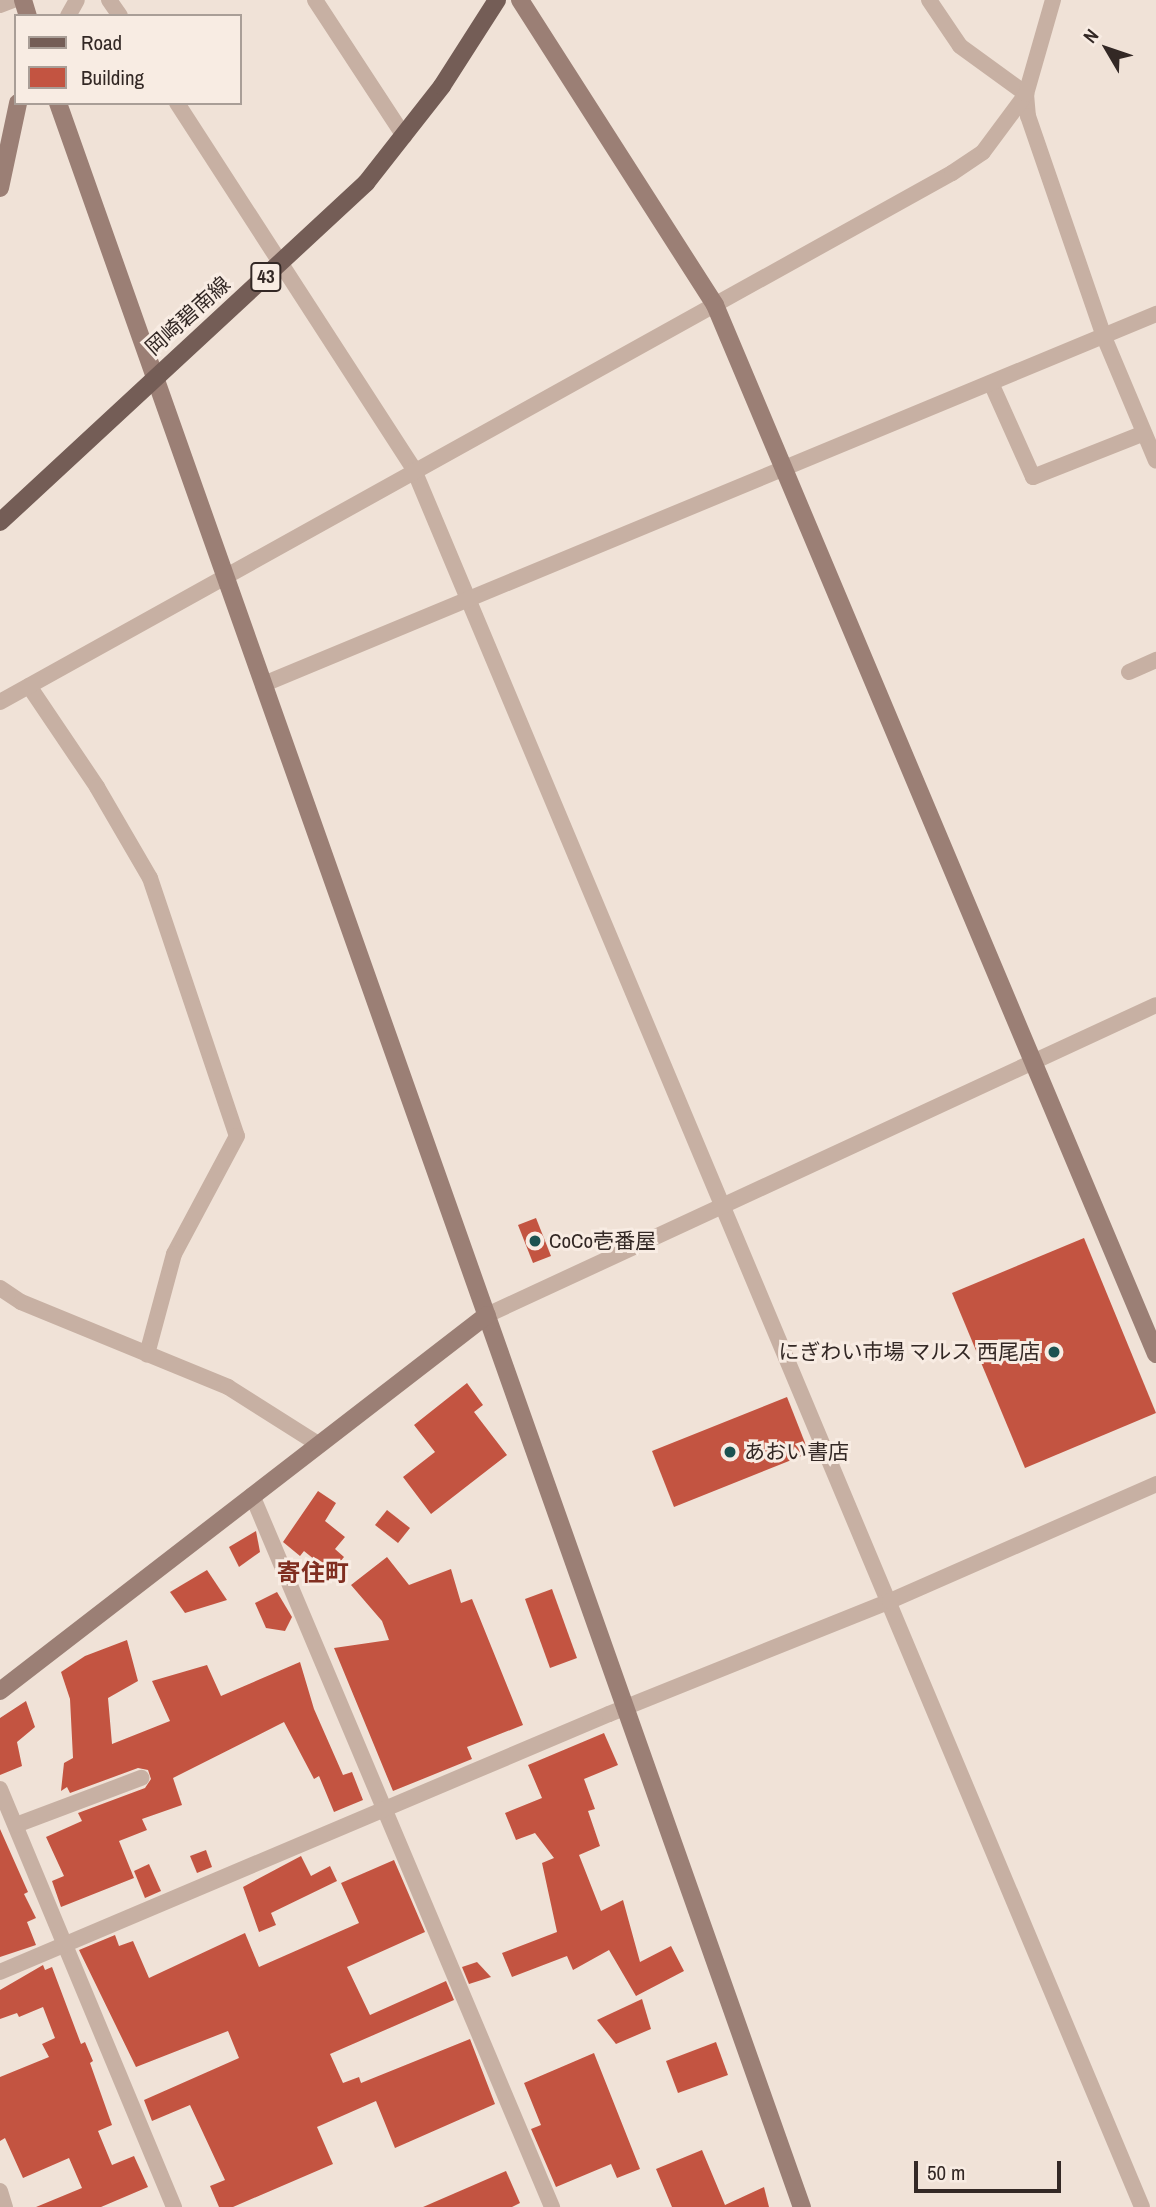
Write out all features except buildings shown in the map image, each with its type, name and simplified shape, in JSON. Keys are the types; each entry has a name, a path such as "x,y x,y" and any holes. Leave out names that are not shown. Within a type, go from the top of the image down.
{"main road":[{"name":"岡崎碧南線","path":"0,522 358,191 404,136 497,0"}],"street":[{"path":"0,5 13,0"},
{"path":"315,0 404,136"},
{"path":"520,0 715,305 1156,1354"},
{"path":"929,0 960,46 1026,94 1028,116 1104,337 1152,446 1033,477 991,383"},
{"path":"0,702 952,173 984,152 1026,94 1053,0"},
{"path":"0,188 18,105"},
{"path":"59,105 802,2207"},
{"path":"178,105 283,262 414,470 1142,2207"},
{"path":"264,684 470,601 1156,314"},
{"path":"1129,672 1156,660"},
{"path":"29,687 97,787 150,878 237,1136 174,1254 147,1354"},
{"path":"0,1692 487,1315 1156,1005"},
{"path":"0,1289 21,1302 228,1387 318,1444"},
{"path":"0,1972 626,1707 890,1601 1156,1484"},
{"path":"252,1495 552,2207"},
{"path":"16,1825 141,1778"},
{"path":"0,1789 174,2207"}],"place":[{"name":"CoCo壱番屋","path":"535,1241"},
{"name":"にぎわい市場 マルス 西尾店","path":"1054,1352"},
{"name":"あおい書店","path":"730,1452"}],"district":[{"name":"寄住町","path":"313,1573"}]}
